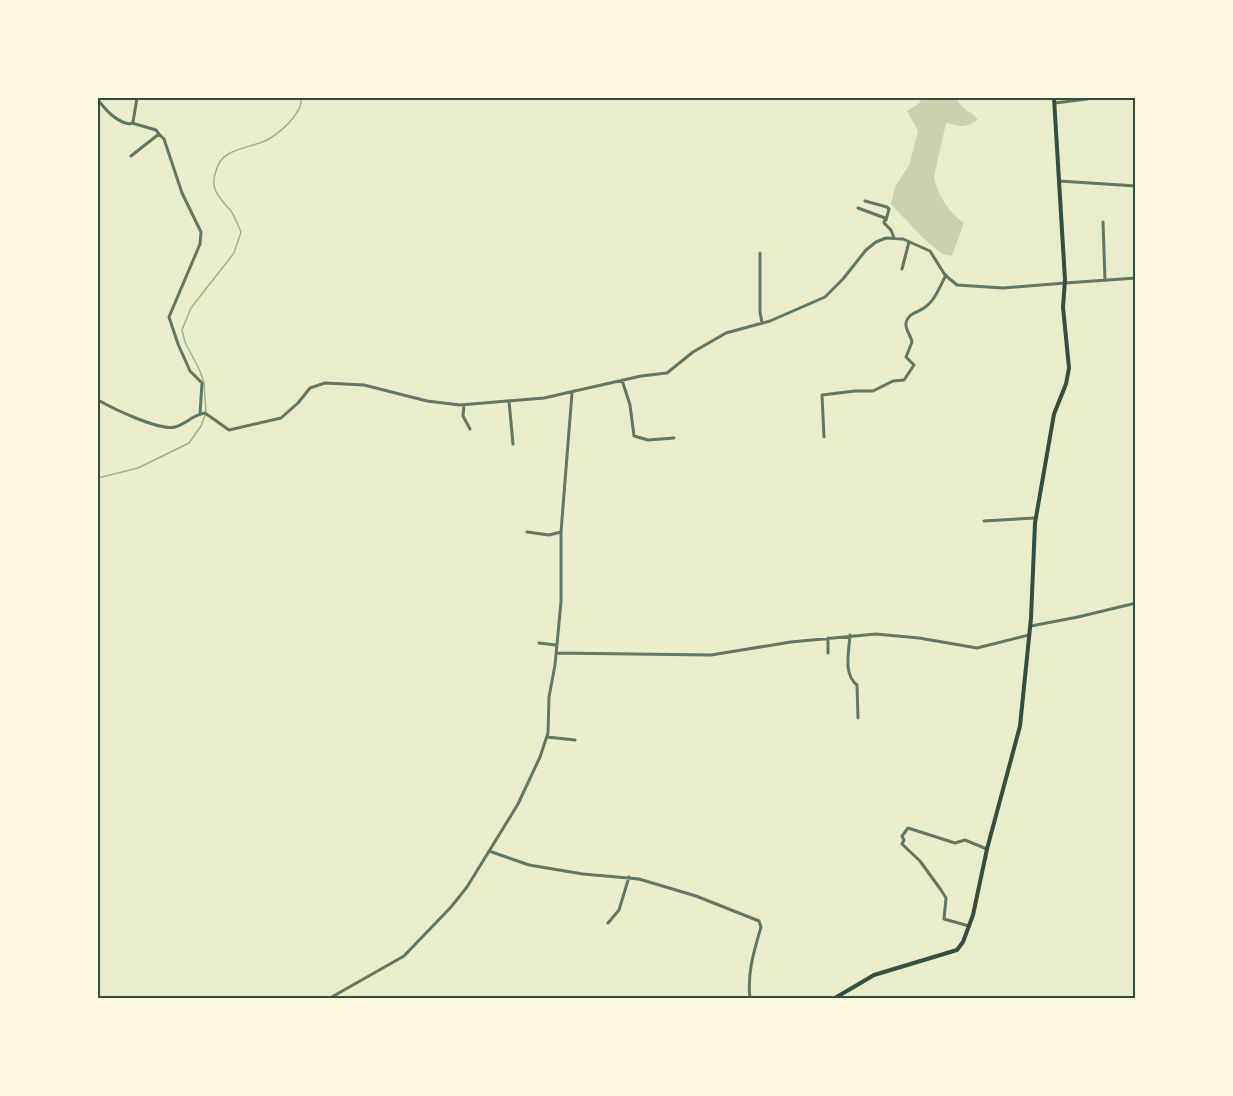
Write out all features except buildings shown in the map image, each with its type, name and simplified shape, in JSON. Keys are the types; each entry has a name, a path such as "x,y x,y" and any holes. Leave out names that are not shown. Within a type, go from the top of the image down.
{"main road":[{"path":"838,998 874,975 954,952 963,942 976,904 987,849 1017,739 1031,626 1035,518 1054,414 1066,384 1069,368 1063,307 1065,283 1055,100"}],"street":[{"path":"132,123 137,98"},
{"path":"1055,100 1087,99"},
{"path":"98,100 109,113 120,121 156,130 164,139 182,193 201,232 200,244 170,317 178,344 190,371 202,383 200,414"},
{"path":"131,156 159,134"},
{"path":"1059,181 1136,186"},
{"path":"865,201 889,209 884,223 891,230 894,238"},
{"path":"858,208 886,220"},
{"path":"1103,222 1105,280"},
{"path":"98,400 114,410 164,427 175,427 205,413 228,430 274,421 293,408 310,388 330,383 364,385 427,402 464,405 544,398 572,393 622,380 669,372 693,352 726,333 762,323 825,297 866,250 881,239 894,238 909,242 932,253 946,275 954,284 961,286 1003,288 1136,278"},
{"path":"902,269 909,242"},
{"path":"760,254 762,323"},
{"path":"824,437 822,395 855,390 873,391 892,381 904,380 914,365 906,356 912,342 906,328 907,320 914,312 925,308 946,275"},
{"path":"622,380 628,394 634,436 648,440 674,438"},
{"path":"330,999 404,956 416,946 462,894 518,804 540,757 547,737 549,697 561,602 561,532 572,393"},
{"path":"509,401 513,444"},
{"path":"464,405 463,416 470,429"},
{"path":"984,521 1035,518"},
{"path":"527,532 549,535 561,532"},
{"path":"1031,626 1136,603"},
{"path":"556,653 711,655 752,647 876,634 912,637 971,648 985,647 1029,635"},
{"path":"850,635 848,673 857,685 858,718"},
{"path":"828,638 828,653"},
{"path":"538,643 556,645"},
{"path":"547,737 575,740"},
{"path":"969,926 944,919 945,896 922,863 902,844 904,840 902,836 908,828 955,843 965,840 987,849"},
{"path":"489,851 529,865 583,874 629,877 696,896 759,921 761,927 750,968 750,999"},
{"path":"608,923 619,910 629,877"}],"green space":[{"path":"918,98 956,98 978,120 962,126 946,123 934,177 945,203 964,223 952,256 942,254 923,238 891,204 895,187 909,165 918,131 907,111 921,102"}],"waterway":[{"path":"98,478 138,468 189,443 201,426 206,413 204,383 185,342 182,330 191,308 234,253 241,232 232,213 216,192 215,173 219,163 230,153 269,139 282,130 298,111 301,98"}]}
